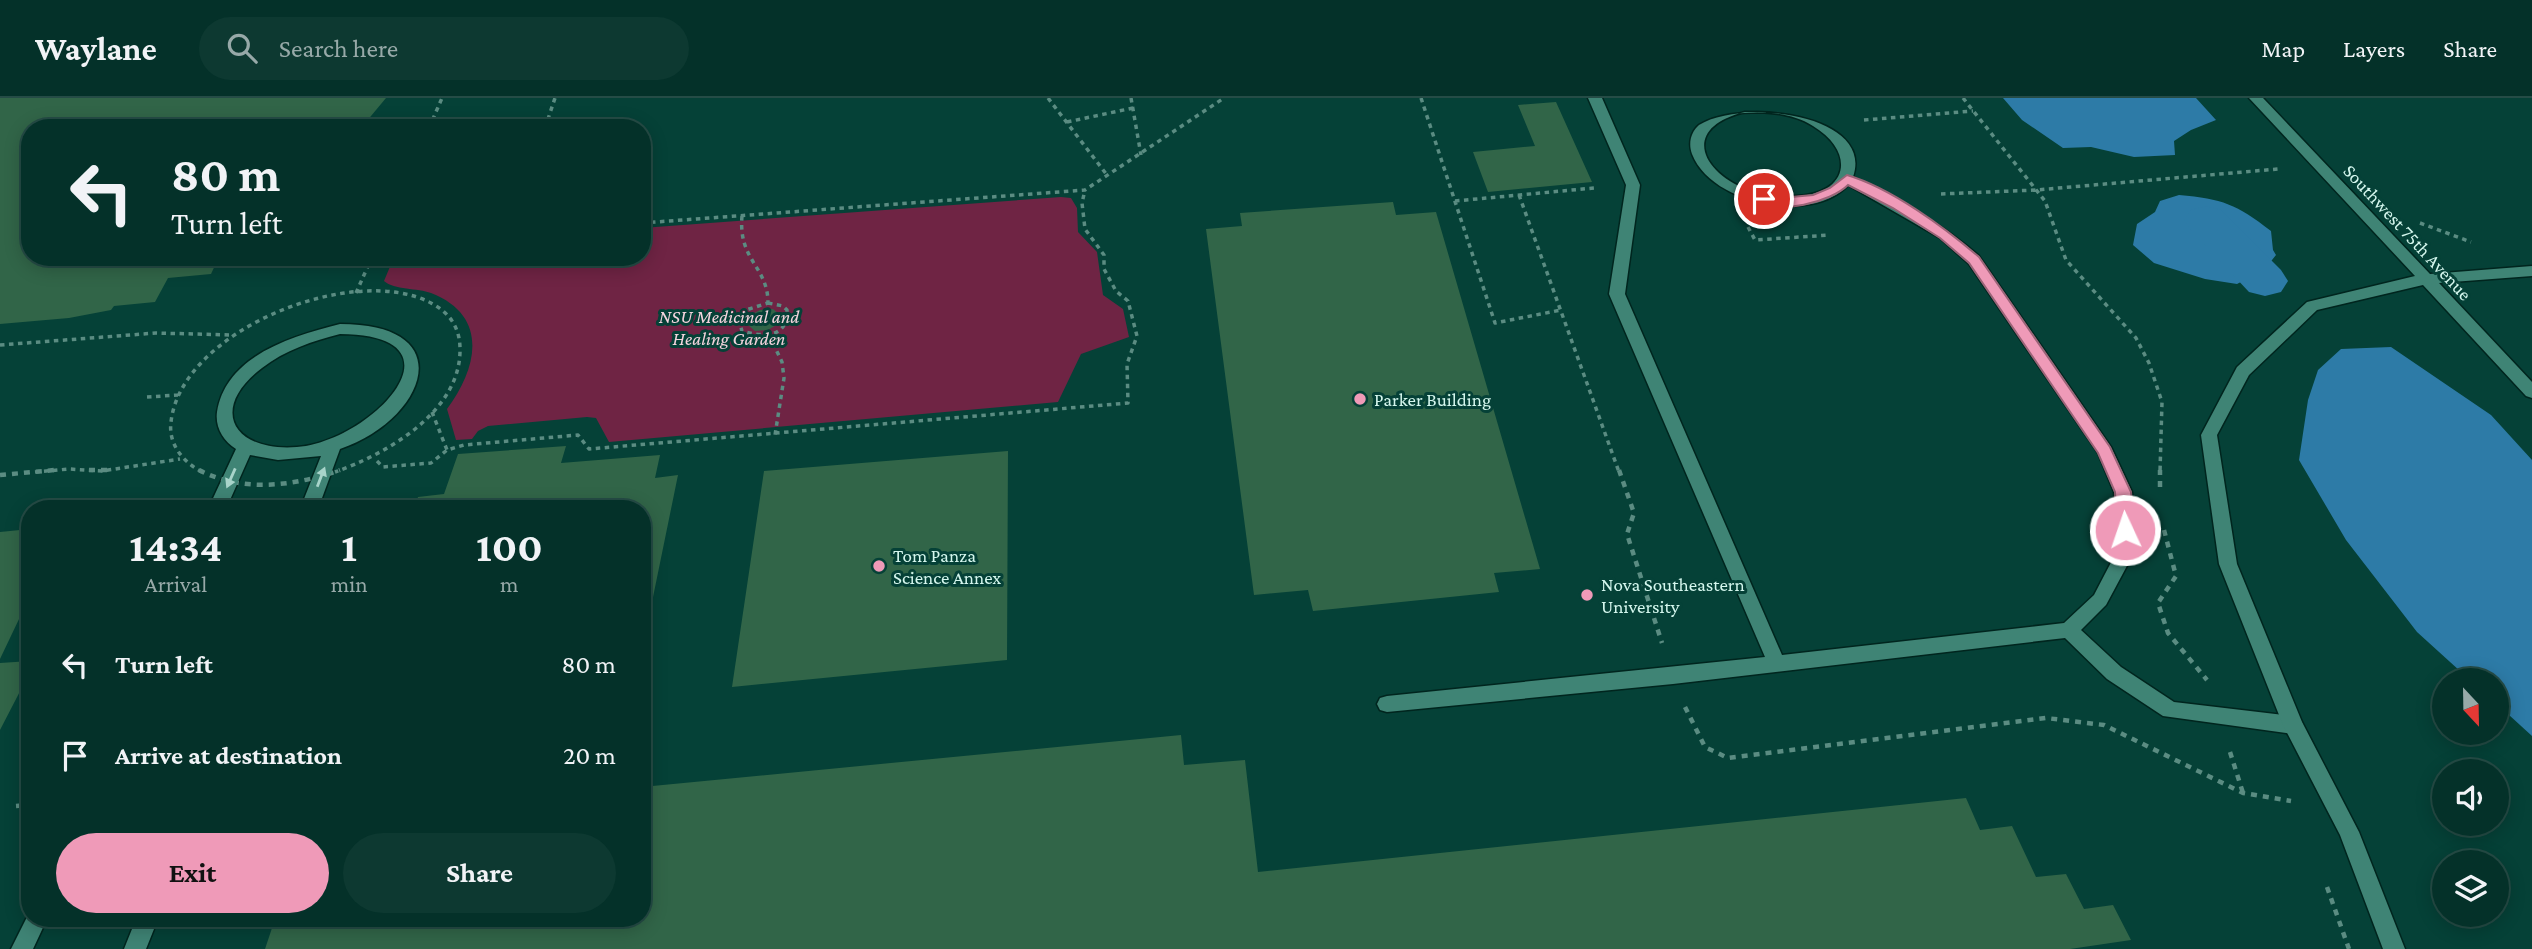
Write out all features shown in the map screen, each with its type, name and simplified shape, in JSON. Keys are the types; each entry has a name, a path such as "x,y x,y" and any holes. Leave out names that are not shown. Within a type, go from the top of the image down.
{"street":[{"path":"1595,98 1633,185 1617,294 1776,662"},
{"name":"Southwest 75th Avenue","path":"2256,98 2532,392"},
{"path":"1745,108 1769,108 1794,113 1826,128 1847,149 1851,165 1847,179 1834,191 1815,199 1764,199 1740,191 1718,179 1704,165 1697,149 1698,135 1707,122 1724,113 1745,108"},
{"path":"1387,704 1673,676 2069,630 2100,600 2127,549 2123,492 2105,451 1974,260 1945,235 1897,205 1847,179"},
{"path":"2394,949 2349,832 2293,725 2228,564 2209,435 2243,371 2312,306 2425,279 2532,271"},
{"path":"340,329 369,329 393,336 408,349 414,367 407,388 391,410 365,430 333,445 300,453 280,454 245,447 230,435 224,418 228,399 240,380 259,362 284,346 312,335 340,329"},
{"path":"313,500 333,445"},
{"path":"221,500 245,447"},
{"path":"2069,630 2114,673 2170,710 2293,725"},
{"path":"22,949 32,927"},
{"path":"135,949 144,927"}],"path":[{"path":"433,119 442,98"},
{"path":"548,119 555,98"},
{"path":"1048,98 1107,175"},
{"path":"1131,98 1141,155"},
{"path":"651,222 1085,190 1141,155 1217,100 1224,98"},
{"path":"1421,98 1495,323 1561,310"},
{"path":"1963,98 2036,190"},
{"path":"1067,122 1132,108"},
{"path":"1858,117 1865,121 1974,111"},
{"path":"1897,205 1914,196 2036,190 2319,165"},
{"path":"1455,201 1594,188"},
{"path":"372,455 383,467 431,463 447,450 464,445 578,435 590,449 775,435 1128,402 1127,364 1137,336 1128,300 1116,291 1104,269 1104,256 1085,229 1082,203 1085,190"},
{"path":"742,216 739,238 742,248 766,284 768,303"},
{"path":"1745,220 1755,240 1830,235"},
{"path":"2416,222 2478,245"},
{"path":"340,329 368,266"},
{"path":"357,291 399,292 432,303 454,322 463,349 455,380 432,412 396,442 322,476 276,485 229,484 202,474 180,459 171,441 169,420 178,395 189,376 234,335 293,305 357,291"},
{"path":"768,303 783,306 788,316 783,327 769,335 746,334 742,331 739,321 746,310 768,303"},
{"path":"0,345 156,333 234,335"},
{"path":"769,335 782,362 784,378 775,435"},
{"path":"147,397 178,395"},
{"path":"432,412 447,450"},
{"path":"0,475 69,470 102,471 180,459"},
{"path":"16,806 21,806"}],"green space":[{"name":"NSU Medicinal and Healing Garden","path":"1071,198 1077,208 1078,232 1097,252 1103,295 1123,309 1129,337 1081,354 1058,402 609,442 596,418 587,417 488,426 478,431 472,439 456,440 447,409 471,361 470,329 463,315 450,303 426,291 394,286 384,281 390,266 651,266 651,227"}],"water":[{"path":"2003,98 2196,98 2216,120 2191,130 2174,141 2175,155 2134,157 2091,147 2063,148 2022,120"},
{"path":"2179,195 2218,201 2248,215 2271,231 2276,255 2264,270 2237,284 2205,279 2154,263 2133,245 2137,224 2155,212 2160,201"},
{"path":"2391,347 2491,415 2532,460 2532,736 2510,716 2510,668 2457,668 2417,632 2346,540 2299,460 2308,400 2318,370 2341,349"}],"building":[{"path":"0,98 386,98 368,119 21,119 21,266 215,266 211,274 168,278 155,302 114,306 111,310 69,318 0,324"},
{"path":"1556,102 1592,182 1488,192 1473,152 1535,146 1518,105"},
{"name":"Parker Building","path":"1393,202 1396,215 1436,212 1540,569 1494,573 1499,592 1313,611 1308,590 1254,595 1206,229 1242,226 1240,213"},
{"path":"773,309 780,315 778,324 768,330 755,331 748,325 749,316 760,310"},
{"path":"566,446 561,463 660,455 655,478 678,475 651,607 651,500 417,500 418,497 444,494 458,454"},
{"name":"Tom Panza Science Annex","path":"1008,451 1007,660 732,687 764,471"},
{"path":"21,530 21,615 0,659 0,532"},
{"path":"21,662 21,689 0,730 0,663"},
{"path":"1181,735 1184,765 1245,760 1258,872 1966,798 1980,830 2012,826 2036,877 2066,874 2084,909 2113,905 2131,940 2070,949 265,949 272,927 651,927 651,786"}],"waterway":[{"path":"2206,220 2265,281"}],"place":[{"name":"Parker Building","path":"1360,399"},
{"name":"Tom Panza Science Annex","path":"879,566"},
{"name":"Nova Southeastern University","path":"1587,595"}],"route":[{"path":"1764,199 1815,199 1834,191 1847,179 1897,205 1945,235 1974,260 2105,451 2123,492 2125,530"}]}
